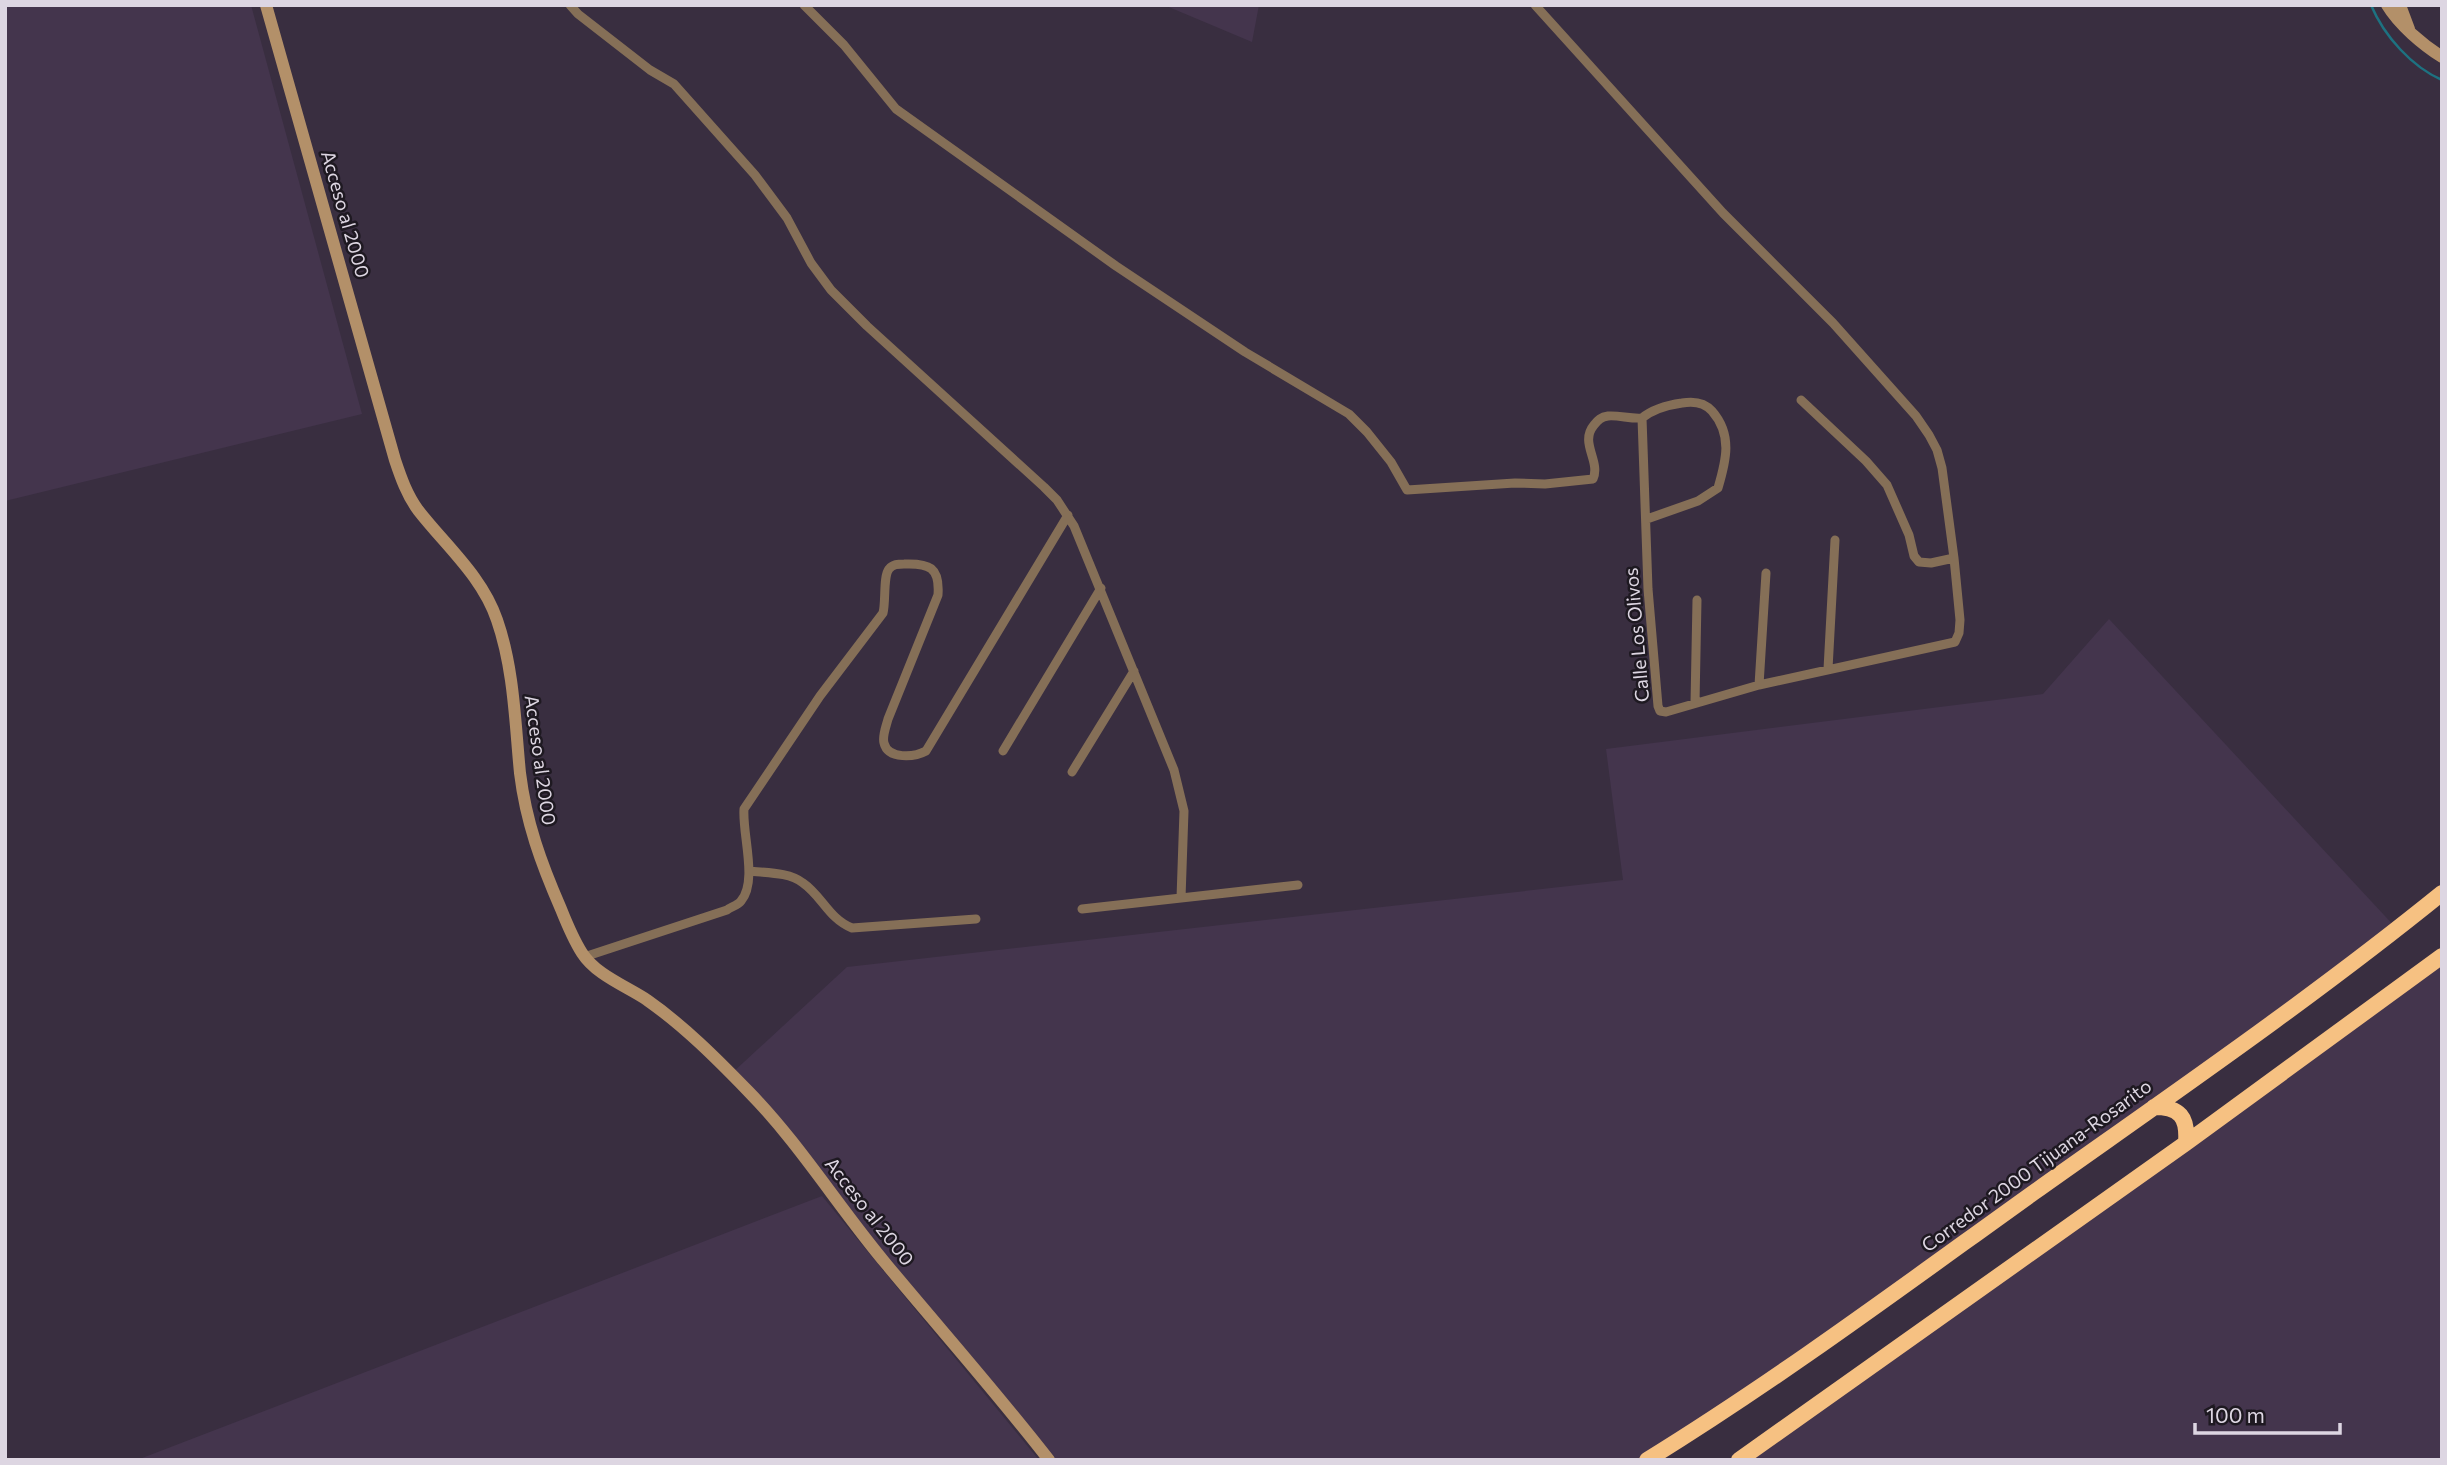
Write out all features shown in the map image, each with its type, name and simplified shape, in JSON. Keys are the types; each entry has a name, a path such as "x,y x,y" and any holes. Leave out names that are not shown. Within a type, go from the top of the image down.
{"highway":[{"name":"Corredor 2000 Tijuana-Rosarito","path":"1647,1460 1721,1414 2154,1107 2363,957 2442,893"},
{"path":"1739,1460 2186,1143 2442,956"},
{"path":"2154,1107 2166,1107 2180,1115 2185,1123 2186,1143"}],"street":[{"name":"Acceso al 2000","path":"266,5 404,488 482,588 497,620 508,664 530,826 540,862 584,957 608,976 647,1000 698,1040 751,1094 797,1148 887,1265 1002,1400 1049,1460"},
{"path":"570,5 650,70 674,84 755,175 787,218 811,263 831,290 867,326 1044,486 1068,515 1135,671 1182,795 1184,811 1181,898"},
{"path":"804,5 844,45 896,109 1116,266 1245,352 1349,414 1391,463 1407,490 1516,483 1545,484 1593,479 1596,473 1588,438 1592,427 1601,417 1611,415 1642,418 1651,411 1692,401 1707,406 1723,427 1727,442 1726,460 1718,488 1698,501 1647,519"},
{"path":"1535,5 1723,213 1833,323 1916,416 1937,450 1942,468 1954,558 1931,564 1919,562 1914,556 1909,535 1886,485 1866,461 1801,400"},
{"path":"2387,5 2396,19 2442,57"},
{"path":"2400,5 2410,30"},
{"name":"Calle Los Olivos","path":"1642,418 1648,589 1658,708 1666,712 1759,685 1947,645 1957,639 1960,620 1954,558"},
{"path":"584,957 727,910 740,902 747,890 749,872 744,809 820,696 883,614 886,603 886,573 894,564 929,565 939,584 938,595 888,719 883,740 885,748 908,757 926,751 1068,515"},
{"path":"1828,669 1835,540"},
{"path":"1759,685 1766,573"},
{"path":"1003,751 1101,588"},
{"path":"1695,703 1697,600"},
{"path":"1072,772 1135,671"},
{"path":"749,872 780,874 803,882 839,923 852,928 976,919"},
{"path":"1082,909 1298,885"}],"shaded area":[{"path":"5,5 251,5 362,414 5,501"},
{"path":"1164,5 1259,5 1252,42"},
{"path":"2109,619 2397,929 1710,1421 1639,1460 1047,1460 731,1074 847,967 1623,880 1606,749 2043,694"},
{"path":"2442,952 2442,1460 1739,1460"},
{"path":"822,1196 1039,1460 137,1460"}],"waterway":[{"path":"2371,5 2383,28 2400,49 2420,67 2442,80"}]}
